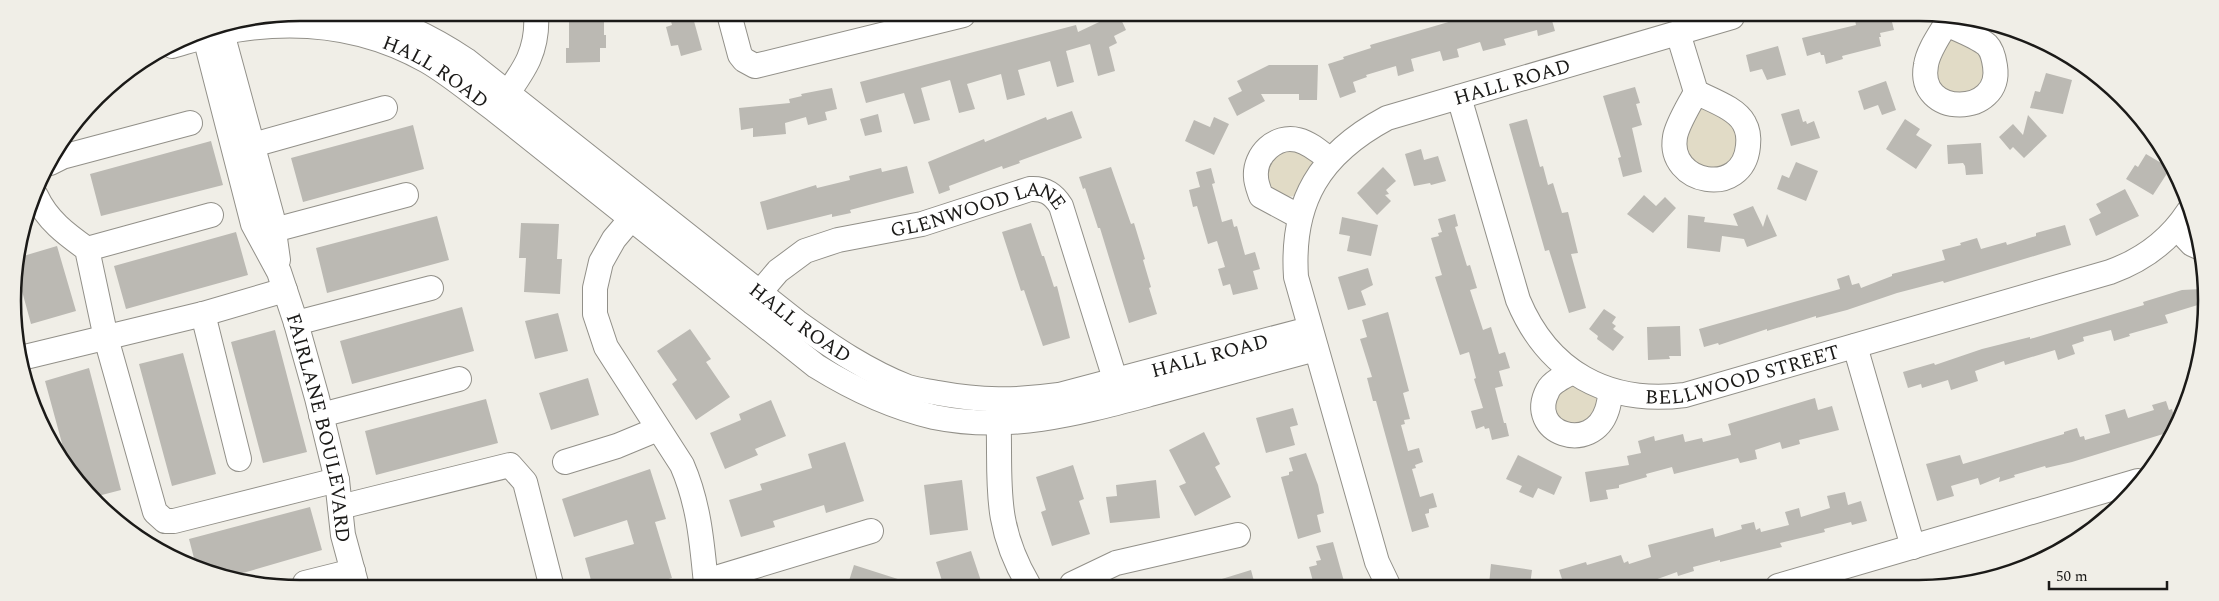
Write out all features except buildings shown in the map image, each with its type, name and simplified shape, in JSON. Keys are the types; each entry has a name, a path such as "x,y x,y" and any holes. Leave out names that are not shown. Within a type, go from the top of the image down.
{"street":[{"name":"HALL ROAD","path":"389,21 405,26 440,43 466,60 501,101"},
{"path":"501,101 525,68 533,52 537,34 536,21"},
{"path":"731,21 740,55 749,64 762,66 922,21"},
{"name":"HALL ROAD","path":"222,33 290,24 326,27 361,34 395,45 501,101 751,301 873,371 910,387 959,397 1029,421 1064,417 1118,390 1313,339 1296,277 1294,256 1300,217 1312,187 1330,160 1362,131 1387,118 1718,21"},
{"path":"1678,33 1696,92"},
{"name":"FAIRLANE BOULEVARD","path":"213,35 253,145 274,230 282,281"},
{"name":"FAIRLANE BOULEVARD","path":"213,35 253,224 282,281 296,323 337,480 343,535 355,577"},
{"name":"BELLWOOD STREET","path":"1459,96 1518,300 1532,329 1548,350 1573,372 1611,391 1637,397 1664,398 1686,395 2124,267 2153,250 2182,220"},
{"path":"253,145 385,108"},
{"path":"61,158 190,123"},
{"path":"1300,217 1261,196 1256,177 1258,161 1270,146 1283,138 1297,139 1308,143 1330,160"},
{"name":"GLENWOOD LANE","path":"751,301 778,271 794,257 816,246 922,224 1030,188 1039,188 1051,193 1061,206 1118,390"},
{"path":"274,230 406,195"},
{"path":"39,203 42,210 61,230 87,249 106,338 156,512 165,521 174,521 337,480"},
{"path":"638,210 614,239 601,262 595,288 595,314 606,348 682,466 695,497 706,580"},
{"path":"87,249 211,215"},
{"path":"2182,220 2191,242"},
{"path":"27,357 203,314 282,281"},
{"path":"296,323 431,288"},
{"path":"203,314 239,459"},
{"path":"1313,339 1377,562 1386,580"},
{"path":"1855,346 1913,547"},
{"path":"1573,372 1548,389 1543,405 1545,418 1557,433 1573,436 1588,433 1599,424 1607,411 1611,391"},
{"path":"321,415 459,379"},
{"path":"999,412 999,494 1003,527 1014,559 1026,580"},
{"path":"565,462 617,446 658,429"},
{"path":"340,507 510,465 525,482 550,580"},
{"path":"1799,580 2129,484"},
{"path":"712,580 871,531"},
{"path":"1080,580 1116,563 1238,535"},
{"path":"330,580 355,577"}],"shaded area":[{"path":"1951,37 1981,53 1985,62 1983,85 1964,96 1943,90 1937,75 1940,57"},
{"path":"1701,105 1731,122 1737,128 1736,157 1718,170 1694,163 1687,147 1690,127"},
{"path":"1290,146 1312,160 1313,168 1297,195 1287,197 1269,189 1265,179 1265,163"},
{"path":"1569,383 1595,395 1599,404 1588,423 1565,424 1554,412 1552,392"}]}
